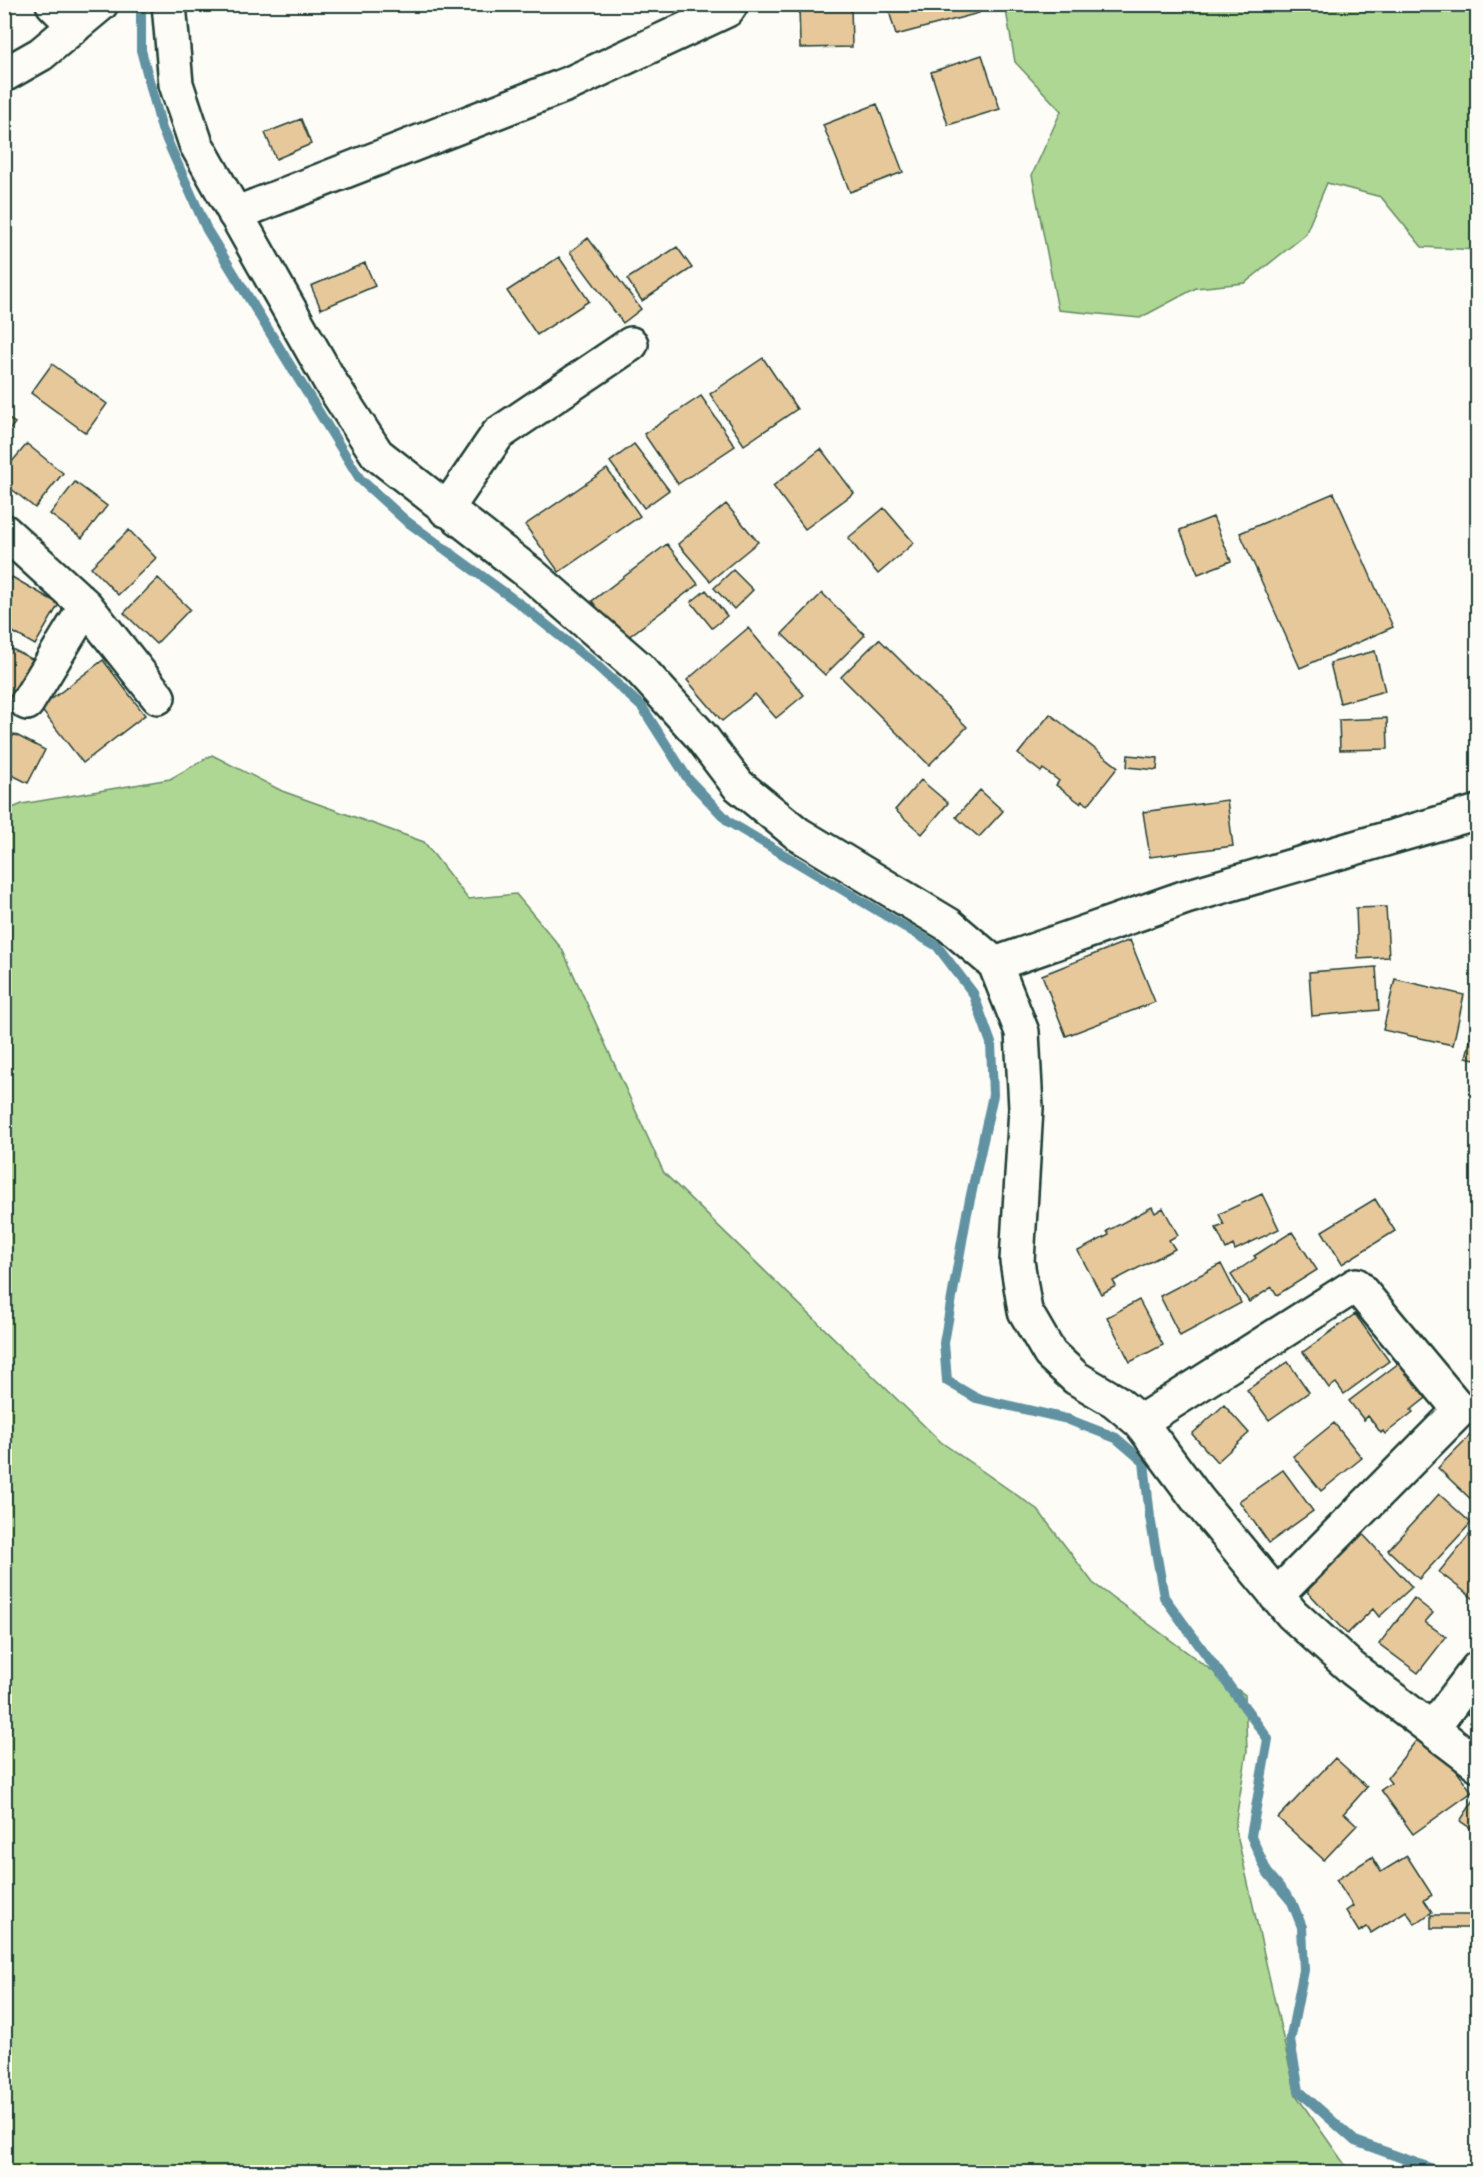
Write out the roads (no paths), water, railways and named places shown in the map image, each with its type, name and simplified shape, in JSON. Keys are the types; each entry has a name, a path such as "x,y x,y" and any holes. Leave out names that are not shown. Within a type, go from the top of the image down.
{"street":[{"path":"4,75 41,54 64,15 101,4"},
{"path":"169,4 176,84 196,144 331,383 377,454 531,575 639,668 700,735 738,785 798,834 949,925 995,964 1022,1032 1026,1108 1017,1261 1025,1311 1050,1354 1076,1378 1115,1401 1140,1422 1198,1500 1292,1614 1353,1669 1478,1764"},
{"path":"235,214 573,82 727,10 731,4"},
{"path":"446,510 498,434 631,344"},
{"path":"4,531 86,606 158,697"},
{"path":"27,703 86,606"},
{"path":"995,964 1186,897 1478,812"},
{"path":"1140,1422 1356,1285 1460,1410 1276,1596"},
{"path":"1432,1729 1478,1668"}],"waterway":[{"path":"141,4 141,50 162,129 207,230 360,479 405,520 520,604 595,664 642,707 688,779 729,822 937,946 973,993 991,1043 993,1095 967,1213 944,1343 947,1381 976,1398 1067,1419 1116,1438 1144,1462 1150,1517 1164,1597 1268,1739 1251,1836 1267,1872 1292,1902 1302,1927 1304,1970 1290,2041 1299,2091 1355,2141 1441,2172"}]}
